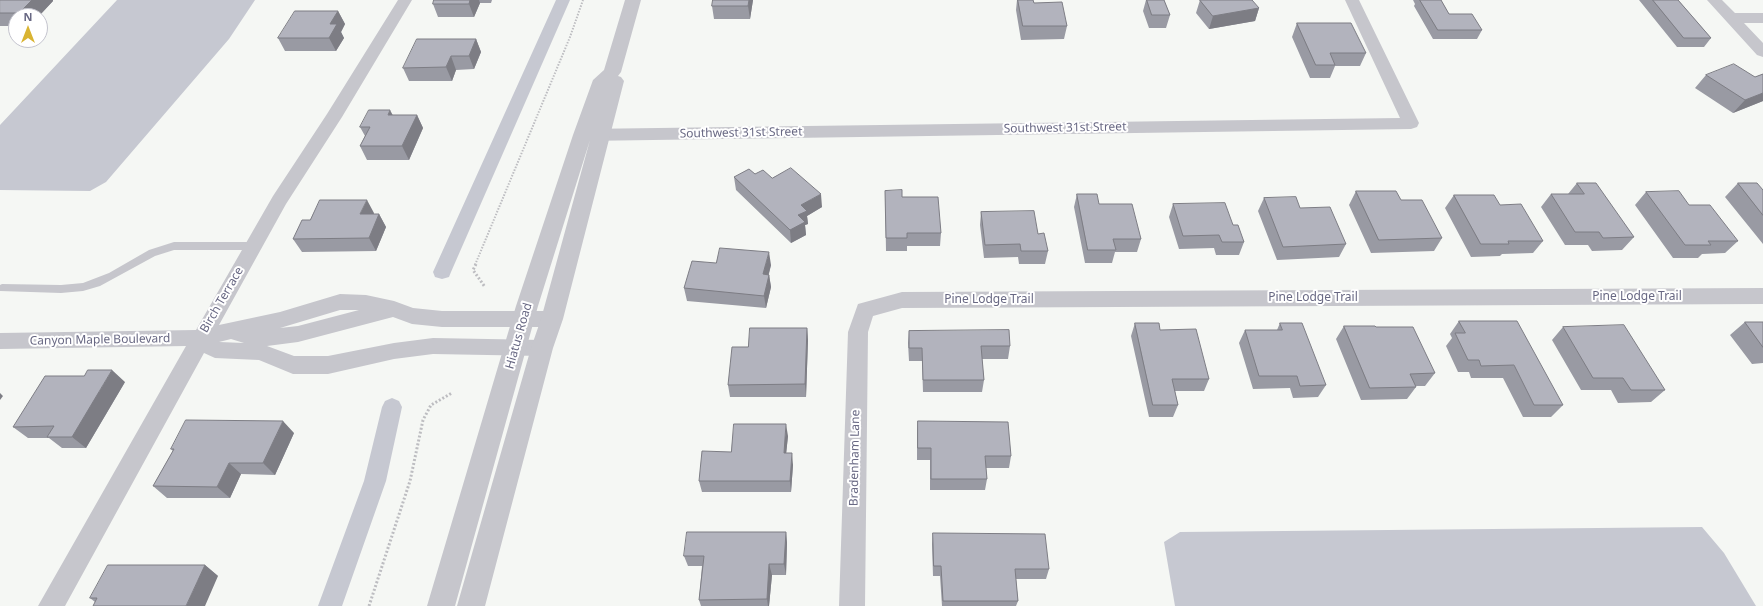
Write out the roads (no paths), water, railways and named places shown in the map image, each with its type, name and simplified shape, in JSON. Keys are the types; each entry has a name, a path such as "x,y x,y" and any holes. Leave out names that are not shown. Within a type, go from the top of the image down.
{"street":[{"name":"Birch Terrace","path":"51,606 200,338 279,201 334,116 405,0"},
{"name":"Hiatus Road","path":"441,606 523,319 591,136 615,80 612,72 634,0"},
{"name":"Southwest 31st Street","path":"591,136 1411,123 1352,0"},
{"path":"1714,0 1763,52"},
{"path":"1731,18 1763,18"},
{"name":"Hiatus Road","path":"471,606 542,348 552,319 591,136"},
{"name":"Pine Lodge Trail","path":"865,310 902,300 1763,296"},
{"name":"Canyon Maple Boulevard","path":"0,341 200,338 280,320 340,302 366,304 394,309 412,316 442,319 552,319"},
{"name":"Canyon Maple Boulevard","path":"230,332 266,338 298,334 394,309"},
{"name":"Bradenham Lane","path":"852,606 858,332 865,310"},
{"path":"293,365 298,334"},
{"path":"200,338 215,350 260,352 293,365 328,365 394,351 433,346 542,348"}],"lane":[{"path":"1,289 61,289 83,287 107,278 152,253 174,246 253,246"}],"waterway":[{"path":"442,272 563,0"},
{"path":"330,606 375,481 392,407"}]}
